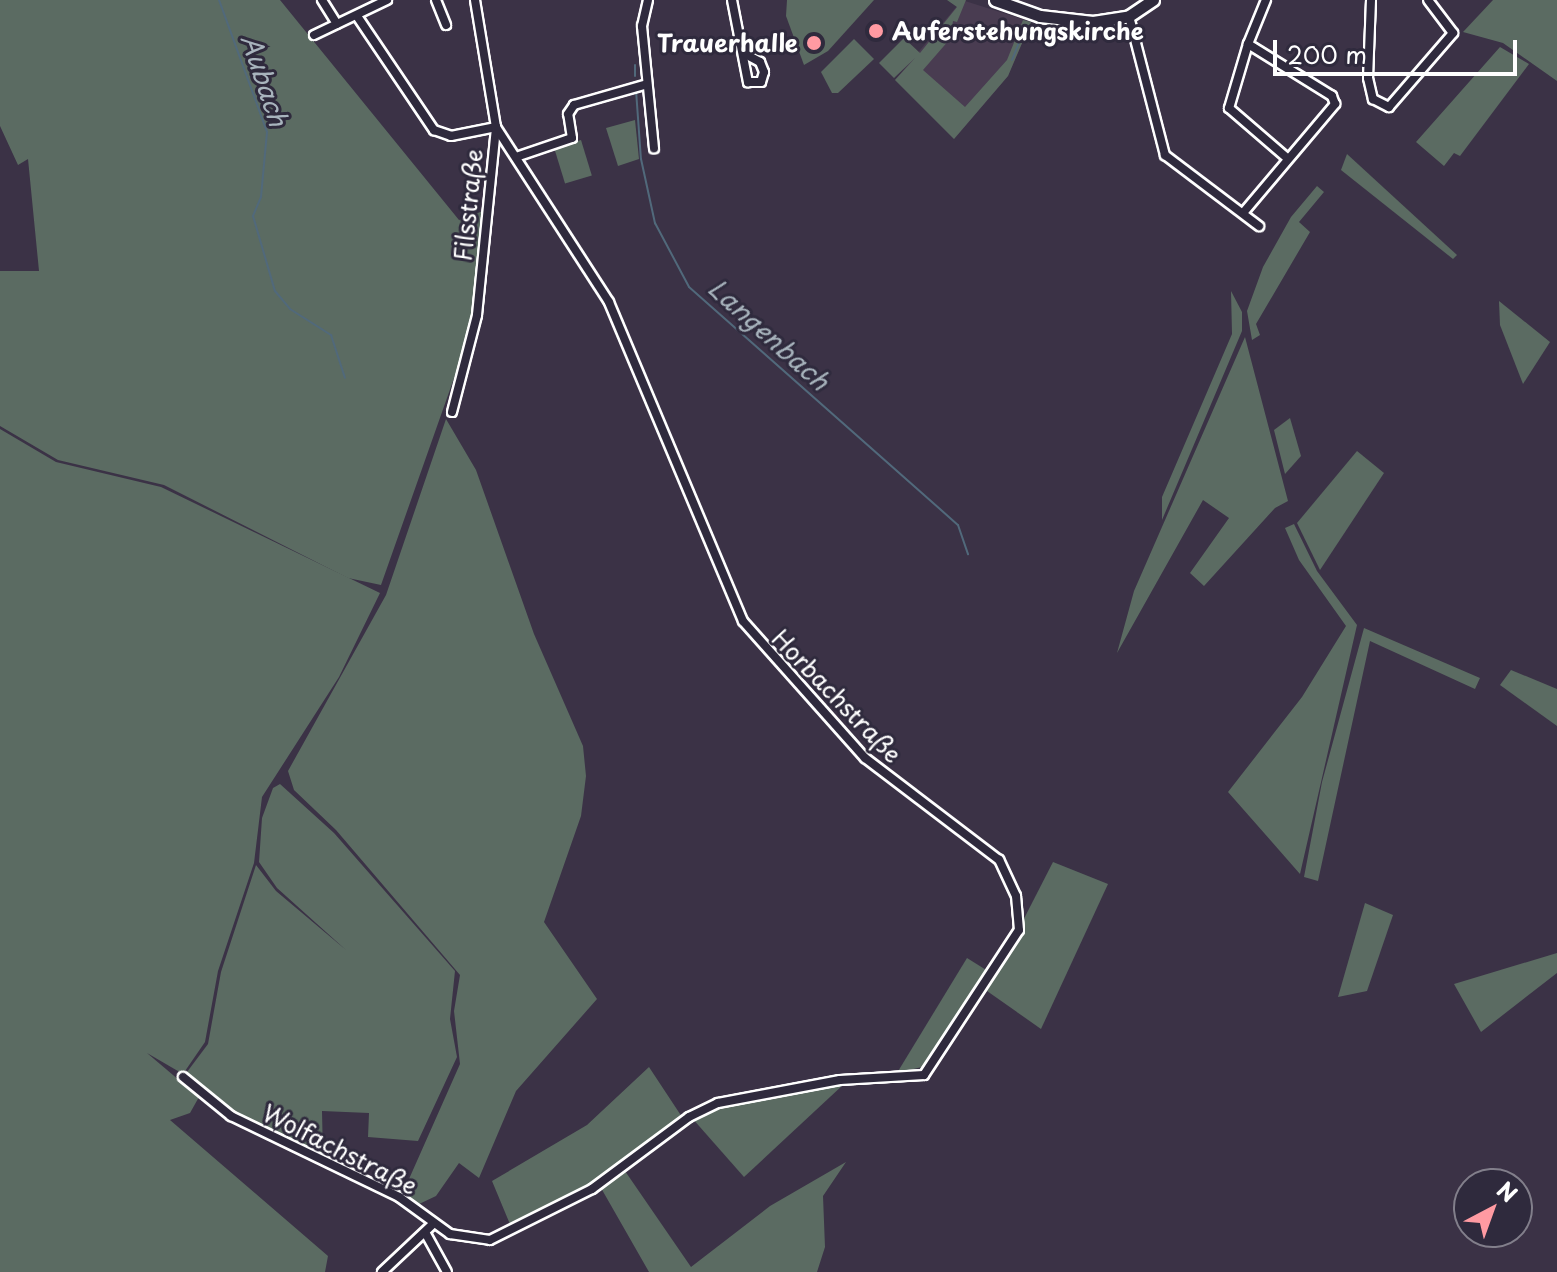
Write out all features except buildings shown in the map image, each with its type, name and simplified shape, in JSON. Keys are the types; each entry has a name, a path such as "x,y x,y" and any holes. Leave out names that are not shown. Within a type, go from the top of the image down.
{"street":[{"path":"322,0 337,24"},
{"path":"314,35 387,0"},
{"path":"436,0 446,25"},
{"name":"Filsstraße","path":"452,412 477,315 496,127 475,0"},
{"path":"648,0 642,26 654,148"},
{"path":"995,0 1066,20 1129,16 1153,0"},
{"path":"1266,0 1248,44 1231,112 1287,158"},
{"path":"1371,0 1368,78 1378,105 1389,107 1453,33 1428,0"},
{"path":"736,1 743,53"},
{"path":"357,16 441,136 496,127"},
{"path":"1129,16 1165,155 1259,226"},
{"path":"1243,213 1335,104 1332,96 1248,44"},
{"path":"516,157 572,138 568,114 574,105 647,84"},
{"name":"Horbachstraße","path":"496,127 609,302 743,621 865,758 999,860 1021,920 1007,954 924,1075 840,1080 745,1096 689,1117"},
{"name":"Wolfachstraße","path":"183,1077 231,1116 399,1197 433,1224 480,1242 520,1229 592,1189 689,1117"},
{"path":"382,1272 426,1234 433,1224"},
{"path":"426,1234 447,1272"}],"shaded area":[{"path":"962,0 1031,22 1008,76 954,139 895,80"}],"green space":[{"path":"0,0 280,0 459,220 483,211 471,330 381,585 348,578 164,485 58,460 0,426 0,271 39,271 28,159 18,165 0,126"},
{"path":"787,0 874,0 828,51 804,65 786,16"},
{"path":"947,0 966,0 957,22 953,21 950,39 923,70 965,107 1007,60 1023,20 1031,22 1008,76 954,139 895,80 915,58 894,78 879,63 904,38 920,53 957,7"},
{"path":"1493,0 1557,0 1557,81 1503,43 1463,32"},
{"path":"854,39 874,59 838,93 832,93 821,72"},
{"path":"1500,47 1529,64 1460,156 1454,153 1444,166 1416,142"},
{"path":"635,120 639,159 618,166 606,128"},
{"path":"581,140 592,175 565,184 554,148"},
{"path":"1347,154 1457,255 1453,259 1341,170"},
{"path":"1317,186 1324,192 1299,222 1310,232 1256,324 1260,335 1252,340 1247,311 1263,267 1291,217"},
{"path":"1231,291 1242,312 1242,331 1162,520 1162,497 1232,334"},
{"path":"1499,301 1550,342 1523,384 1500,325"},
{"path":"1245,337 1288,501 1275,508 1204,586 1190,573 1229,518 1203,500 1117,653 1134,591"},
{"path":"1290,418 1301,456 1285,474 1274,430"},
{"path":"446,419 476,470 534,634 583,746 586,776 581,816 544,922 597,999 516,1091 479,1178 459,1163 436,1196 417,1205 406,1197 405,1188 460,1064 454,1011 460,975 336,830 294,790 288,771 386,595"},
{"path":"0,429 56,462 161,487 380,593 339,677 262,797 254,863 218,971 205,1042 183,1074 147,1053 199,1097 190,1113 170,1120 328,1256 325,1272 0,1272"},
{"path":"1357,451 1384,473 1320,570 1297,523"},
{"path":"1294,524 1317,571 1357,625 1300,874 1228,792 1302,697 1346,626 1299,560 1285,528"},
{"path":"1364,628 1480,678 1475,689 1370,641 1318,881 1304,877 1322,782"},
{"path":"1511,670 1557,689 1557,726 1500,685"},
{"path":"280,784 334,833 455,971 450,1019 457,1057 418,1141 368,1137 369,1113 322,1111 323,1156 232,1115 184,1076 208,1044 221,972 256,865 276,891 346,950 277,888 259,862 262,818 273,788"},
{"path":"1053,862 1108,884 1041,1029 987,991"},
{"path":"1365,903 1393,915 1367,991 1338,997"},
{"path":"1557,953 1557,973 1481,1032 1454,984"},
{"path":"967,958 991,973 926,1066 897,1073"},
{"path":"649,1067 682,1117 630,1159 512,1229 492,1181 587,1125"},
{"path":"844,1084 744,1177 692,1118 712,1108"},
{"path":"846,1162 823,1196 825,1247 817,1272 649,1272 601,1188 625,1171 691,1267 770,1206"}],"waterway":[{"name":"Aubach","path":"219,0 267,132 261,197 253,216 275,291 290,309 331,335 345,378"},
{"path":"1012,60 1025,27"},
{"name":"Langenbach","path":"635,65 635,76"},
{"name":"Langenbach","path":"636,90 641,159 655,223 689,287 958,525 968,554"}],"place":[{"name":"Auferstehungskirche","path":"876,31"},
{"name":"Trauerhalle","path":"814,43"}]}
